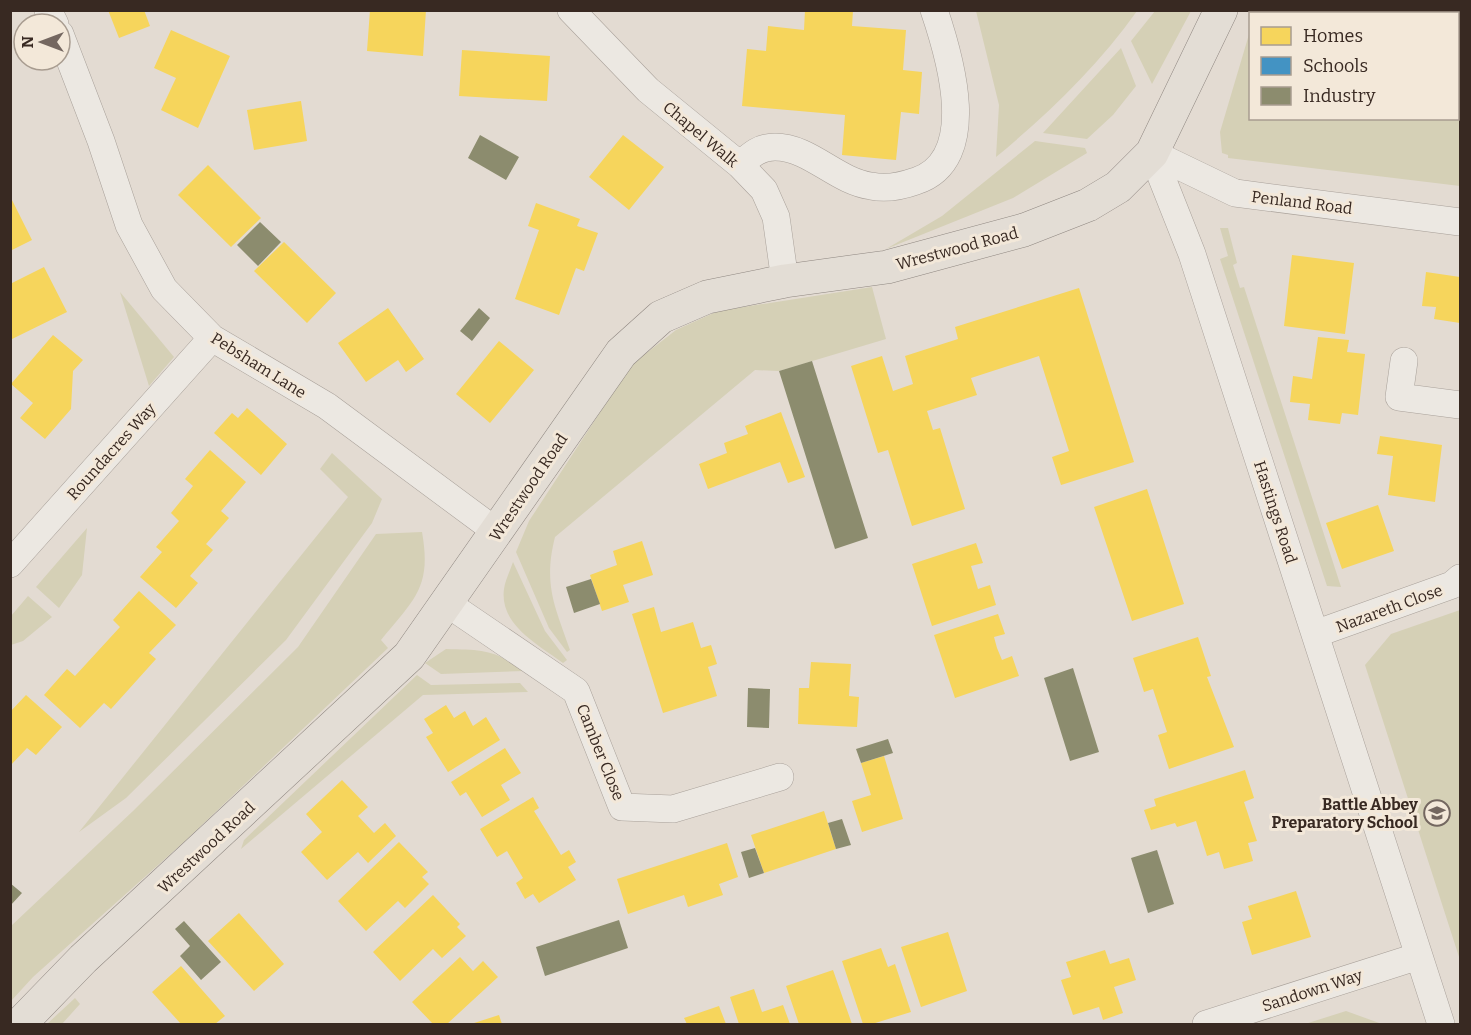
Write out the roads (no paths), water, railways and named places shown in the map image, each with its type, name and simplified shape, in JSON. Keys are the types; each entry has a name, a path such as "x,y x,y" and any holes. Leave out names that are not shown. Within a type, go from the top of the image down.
{"main road":[{"path":"1152,153 1221,10"},
{"name":"Wrestwood Road","path":"20,1024 83,959 224,831 409,656 448,604 621,353 661,317 707,297 785,282 887,267 1024,230 1088,205 1118,187 1152,153"}],"street":[{"name":"Chapel Walk","path":"571,10 648,90 740,165 764,190 776,217 785,282"},
{"path":"740,165 757,150 774,147 791,149 846,178 871,186 902,186 929,177 950,151 955,119 955,82 934,10"},
{"name":"Pebsham Lane","path":"72,65 101,141 129,225 164,289 212,338 327,406 497,532"},
{"name":"Penland Road","path":"1152,153 1235,193 1461,222"},
{"name":"Hastings Road","path":"1152,153 1192,254 1441,1024"},
{"name":"Roundacres Way","path":"10,564 212,338"},
{"path":"1404,361 1399,397 1461,405"},
{"name":"Nazareth Close","path":"1315,634 1452,585 1461,578"},
{"name":"Camber Close","path":"448,604 576,691 622,807 673,809 780,777"},
{"name":"Sandown Way","path":"1206,1024 1419,956"}],"place":[{"name":"Battle Abbey Preparatory School","path":"1437,813"}]}
